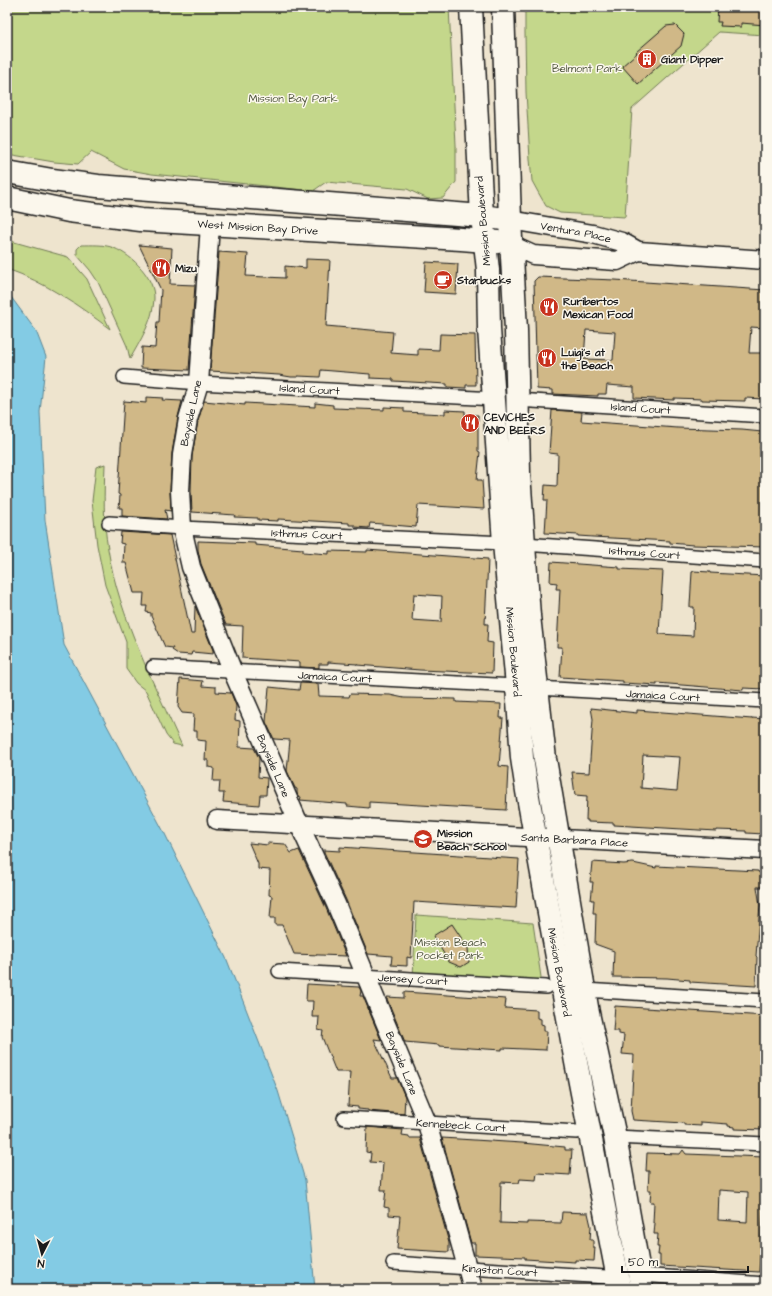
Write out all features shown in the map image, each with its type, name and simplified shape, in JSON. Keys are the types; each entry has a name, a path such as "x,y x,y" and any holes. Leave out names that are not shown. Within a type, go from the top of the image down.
{"main road":[{"name":"Mission Boulevard","path":"471,7 482,216 485,240 495,399 514,544 529,616 527,687 522,758 613,1283"},
{"name":"Mission Boulevard","path":"503,7 511,245 516,330 517,400 514,544"},
{"path":"7,172 98,186 482,216 510,220"},
{"path":"51,208 52,202 57,198 83,196 98,186"},
{"name":"West Mission Bay Drive","path":"7,198 51,208 113,217 210,225 328,230 485,240 511,245"},
{"name":"Mission Boulevard","path":"527,687 545,759 584,990 597,1058 615,1137 641,1282"}],"street":[{"name":"Ventura Place","path":"510,220 593,234 622,242 638,251 765,260"},
{"name":"Bayside Lane","path":"210,225 199,382 188,419 182,455 180,491 182,528 191,567 299,824 336,904 365,977 427,1123 473,1289"},
{"name":"Ventura Place","path":"511,245 533,255 617,261 638,251"},
{"name":"Island Court","path":"124,377 495,399"},
{"name":"Island Court","path":"517,400 765,416"},
{"name":"Isthmus Court","path":"110,523 182,528 514,544 765,561"},
{"name":"Jamaica Court","path":"153,667 765,701"},
{"name":"Santa Barbara Place","path":"216,820 765,850"},
{"name":"Jersey Court","path":"279,972 546,987"},
{"path":"584,990 765,1001"},
{"name":"Kennebeck Court","path":"344,1118 577,1132"},
{"path":"615,1137 765,1144"},
{"name":"Kingston Court","path":"393,1263 468,1268 613,1283"},
{"path":"641,1282 765,1284"}],"green space":[{"name":"Mission Bay Park","path":"7,7 449,7 456,145 456,182 443,198 428,199 407,189 326,182 313,191 152,174 124,169 91,152 78,164 54,162 7,154"},
{"name":"Belmont Park","path":"525,7 765,7 765,35 719,32 632,109 625,217 560,213 546,206 532,181 526,92"},
{"path":"7,240 68,257 87,279 110,329 86,311 48,287 7,269"},
{"path":"81,245 98,245 114,248 135,262 142,269 151,283 154,299 149,323 130,359 127,346 98,282 77,255 77,249"},
{"path":"105,464 105,528 113,574 120,600 149,674 182,746 173,744 166,735 146,691 136,683 126,669 126,642 105,585 97,545 92,501 96,467"},
{"name":"Mission Beach Pocket Park","path":"416,915 533,923 542,984 413,977"}],"water":[{"path":"7,295 11,297 36,331 46,357 40,412 45,520 64,645 165,834 227,960 278,1091 305,1180 315,1289 7,1289"}],"building":[{"path":"718,7 765,7 765,25 741,23 741,27 720,26 721,22 717,22"},
{"name":"Giant Dipper","path":"675,25 684,34 681,46 638,84 622,66 666,26"},
{"path":"139,245 172,248 170,284 195,285 189,370 141,368 142,347 155,348 157,322 159,322 161,290"},
{"path":"219,252 248,254 246,276 285,278 285,266 306,268 306,259 330,260 326,326 393,332 391,353 418,355 418,349 439,350 440,334 475,335 476,385 466,385 466,388 447,387 447,384 393,381 393,379 370,378 370,374 321,370 320,377 291,377 210,371"},
{"path":"426,262 458,264 456,294 424,292"},
{"path":"538,277 615,280 765,290 765,328 751,327 749,353 765,353 765,399 745,398 745,401 634,398 634,387 607,385 606,394 598,394 598,396 553,394 553,390 537,389 534,281","holes":["586,330 615,332 613,360 584,359"]},
{"path":"146,397 163,398 162,400 182,401 172,453 170,490 171,511 165,510 167,519 122,516 122,508 119,508 120,495 118,494 124,401 146,403"},
{"path":"204,401 245,405 245,403 315,407 315,403 333,405 333,408 384,410 384,407 404,408 404,412 445,414 445,410 465,411 465,415 478,415 478,451 480,452 477,480 482,480 484,509 418,505 416,527 370,523 369,528 355,527 355,525 349,525 349,523 278,519 278,521 258,520 258,518 234,517 235,515 192,512 192,456 198,421"},
{"path":"552,410 582,412 581,421 762,432 760,449 765,450 765,547 693,545 670,543 670,541 545,533 547,500 544,500 545,485 557,486 558,454 549,453"},
{"path":"121,532 170,535 191,634 194,634 195,606 213,650 213,654 192,652 191,655 178,654 172,650 173,648 165,647 151,613 146,612 147,606 143,606 144,593 134,593 126,563 123,563 124,544 120,543"},
{"path":"198,541 255,543 255,545 303,549 303,552 329,554 329,551 367,552 367,550 488,559 485,624 488,624 487,642 493,643 492,673 420,670 328,662 328,664 319,664 319,668 300,667 300,662 242,658 243,626 226,625 201,564","holes":["414,594 442,596 441,622 412,620"]},
{"path":"551,562 619,567 619,569 663,571 660,634 693,636 694,607 690,607 690,605 693,571 765,576 765,689 743,688 743,690 657,683 657,685 560,677 562,647 557,647 560,589 556,589 557,583 550,582"},
{"path":"180,679 203,681 202,686 216,687 216,692 231,693 236,706 235,720 240,721 239,747 254,748 259,758 258,777 267,778 266,795 260,795 259,805 223,802 224,793 219,793 220,781 213,781 214,768 208,767 208,760 205,760 206,741 197,740 197,731 193,731 194,714 182,713 178,707"},
{"path":"300,683 318,684 319,696 349,697 350,694 390,695 404,698 456,699 456,702 501,704 500,718 503,718 499,766 508,767 506,810 369,802 369,808 347,806 347,804 300,800 301,797 298,796 297,789 295,788 287,771 290,740 274,739 266,722 269,687 299,690"},
{"path":"591,708 637,713 637,710 765,719 764,834 746,833 746,831 716,831 588,822 588,820 586,820 587,796 575,795 572,772 589,773 593,719","holes":["643,755 680,757 677,791 641,788"]},
{"path":"249,843 268,845 268,843 285,844 291,853 299,850 346,956 294,954 282,925 275,925 275,918 270,918 272,896 269,895 270,870 258,869 258,864"},
{"path":"340,847 519,859 516,908 414,902 411,958 407,957 407,966 391,965 392,956 368,954 324,852 324,850 340,851"},
{"path":"592,862 624,864 633,863 656,868 656,866 758,871 765,873 765,887 757,887 760,905 756,956 756,986 690,982 690,980 667,978 613,977 614,951 595,944 596,913 593,913 594,900 591,900 593,882 590,882"},
{"path":"452,924 468,948 469,962 461,967 449,962 433,936"},
{"path":"307,984 359,987 361,991 360,996 363,996 381,1040 374,1039 392,1078 397,1078 405,1097 404,1114 368,1111 358,1109 358,1107 348,1106 350,1072 336,1072 322,1037 323,1031 318,1030 319,1017 312,1017 313,1001 306,1001"},
{"path":"404,992 506,999 505,1008 537,1010 537,1018 541,1019 541,1024 544,1025 544,1031 547,1031 546,1050 502,1048 502,1050 405,1042 387,999 387,997 404,998"},
{"path":"615,1006 765,1016 765,1130 734,1129 734,1127 728,1126 728,1124 701,1122 701,1126 684,1125 684,1123 633,1120 631,1111 634,1055 622,1054 624,1035 619,1034 619,1031 613,1031"},
{"path":"367,1127 403,1130 402,1135 409,1136 409,1138 420,1138 449,1243 449,1252 397,1249 400,1216 389,1215 389,1208 384,1207 386,1190 381,1190 383,1163 370,1162 371,1153 366,1152"},
{"path":"442,1138 522,1143 565,1147 565,1150 572,1150 570,1175 537,1173 536,1180 520,1179 519,1183 501,1182 500,1223 561,1223 562,1212 588,1213 591,1226 590,1240 593,1240 593,1247 595,1247 594,1261 575,1260 575,1262 525,1259 525,1257 475,1255 475,1243 471,1243"},
{"path":"683,1150 686,1154 765,1157 765,1209 763,1209 759,1272 660,1266 660,1255 658,1255 659,1247 657,1247 658,1234 654,1234 654,1202 650,1202 651,1190 648,1190 649,1171 646,1171 647,1153 680,1154","holes":["719,1190 748,1192 747,1222 718,1220"]}],"place":[{"name":"Giant Dipper","path":"647,59"},
{"name":"Mizu","path":"161,268"},
{"name":"Starbucks","path":"443,280"},
{"name":"Ruribertos Mexican Food","path":"549,307"},
{"name":"Luigi's at the Beach","path":"547,358"},
{"name":"CEVICHES AND BEERS","path":"470,423"},
{"name":"Mission Beach School","path":"423,839"}]}
